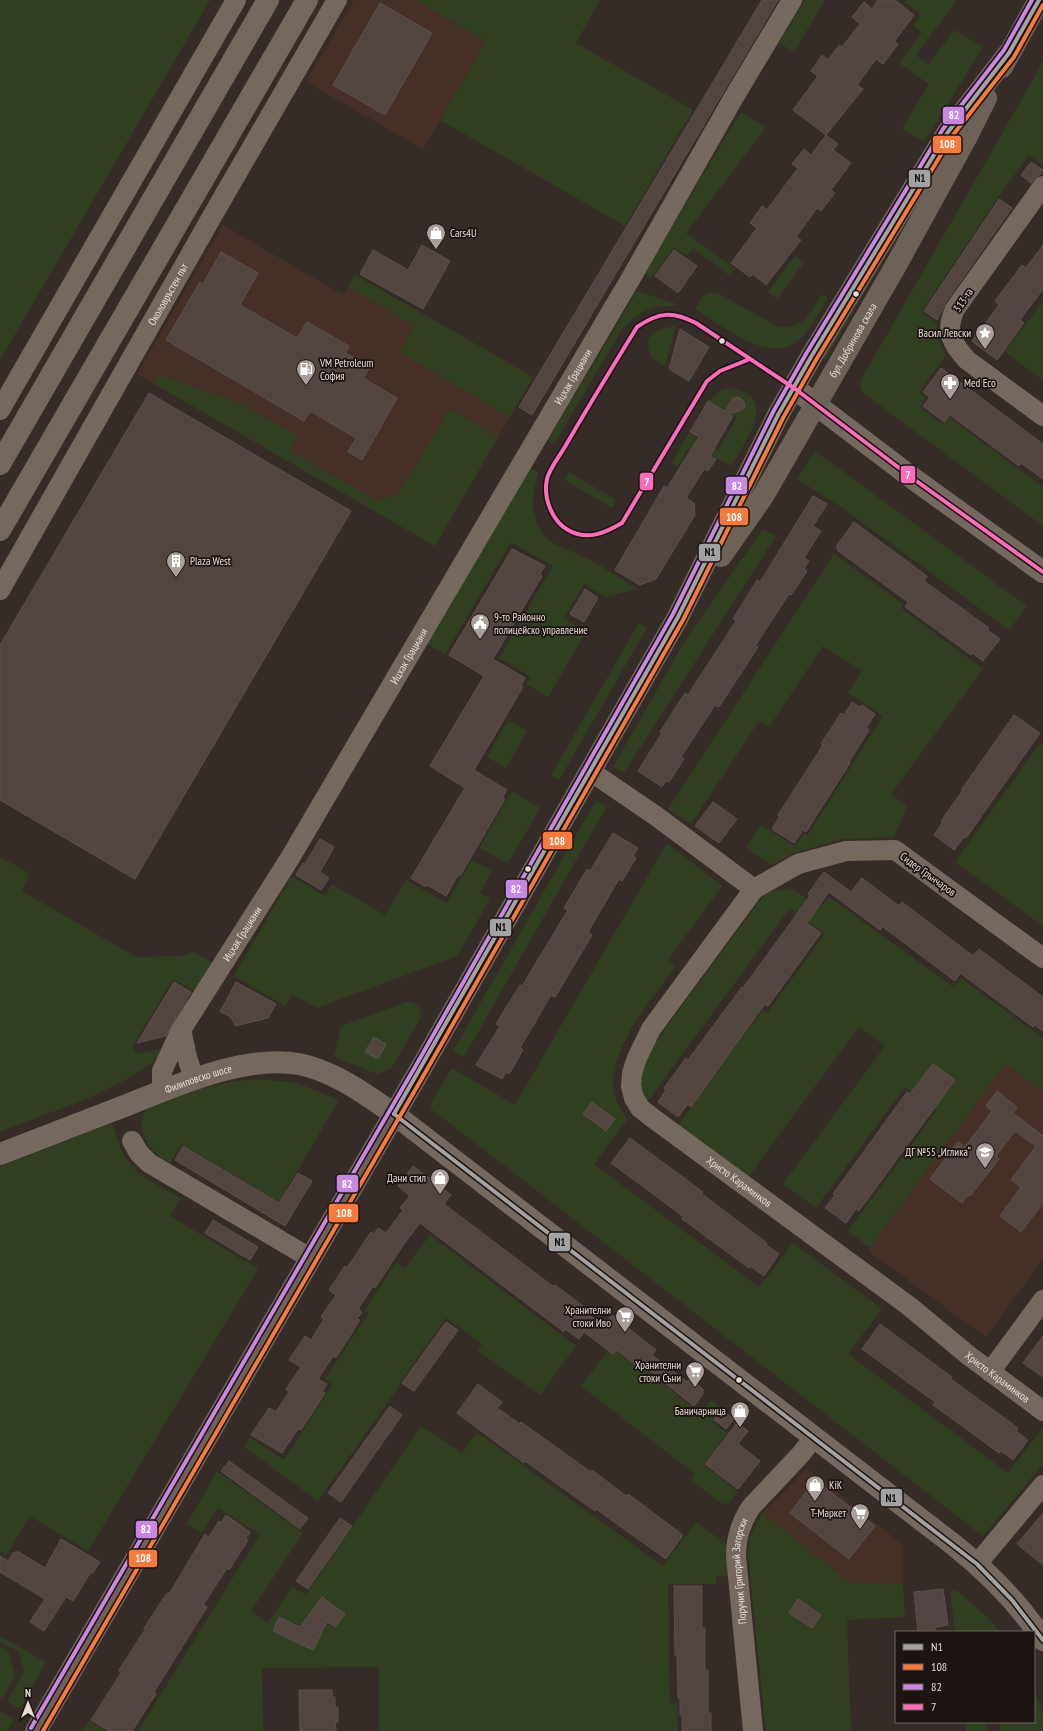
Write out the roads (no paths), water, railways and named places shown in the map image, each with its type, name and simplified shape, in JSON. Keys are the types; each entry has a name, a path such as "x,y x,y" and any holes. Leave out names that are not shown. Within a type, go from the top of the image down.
{"highway":[{"path":"0,464 268,0"},
{"path":"0,530 307,0"}],"main road":[{"name":"бул. Добринова скала","path":"678,617 763,496 892,273 1039,0"},
{"name":"бул. Добринова скала","path":"36,1731 394,1114 678,617 775,422 794,388 948,132 1009,54"}],"street":[{"path":"0,410 236,0"},
{"name":"Околовръстен път","path":"0,590 336,0"},
{"name":"Ицхак Грациани","path":"166,1090 162,1081 162,1072 181,1030 290,858 631,278 730,104 792,0"},
{"name":"313-та","path":"1043,186 955,309 951,318 950,329 952,339 957,350 967,360 1043,416"},
{"path":"794,388 1043,572"},
{"path":"590,771 656,816 754,889"},
{"name":"Сидер Грънчаров","path":"754,889 798,864 846,851 895,850 1043,958"},
{"name":"Христо Караминков","path":"754,889 651,1029 643,1043 632,1073 631,1086 634,1098 640,1108 650,1116 909,1306 990,1372 1043,1411"},
{"path":"181,1030 194,1079"},
{"name":"Филиповско шосе","path":"0,1154 194,1079 236,1067 256,1064 298,1064 324,1072 363,1092 394,1114 977,1564 1010,1596 1029,1618 1043,1640"},
{"path":"132,1141 139,1153 149,1163 310,1258"},
{"path":"990,1372 1043,1300"},
{"name":"Поручик Григорий Загорски","path":"753,1731 736,1556 738,1533 751,1507 801,1454 814,1437"},
{"path":"977,1564 1043,1485"}],"place":[{"name":"Cars4U","path":"436,250"},
{"name":"Васил Левски","path":"985,350"},
{"name":"VM Petroleum София","path":"306,386"},
{"name":"Med Eco","path":"950,400"},
{"name":"Plaza West","path":"176,578"},
{"name":"9-то Районно полицейско управление","path":"480,640"},
{"name":"ДГ №55 „Иглика“","path":"985,1169"},
{"name":"Дани стил","path":"440,1195"},
{"name":"Хранителни стоки Иво","path":"625,1333"},
{"name":"Хранителни стоки Съни","path":"695,1388"},
{"name":"Баничарница","path":"740,1428"},
{"name":"KiK","path":"815,1502"},
{"name":"Т-Маркет","path":"860,1530"}]}
